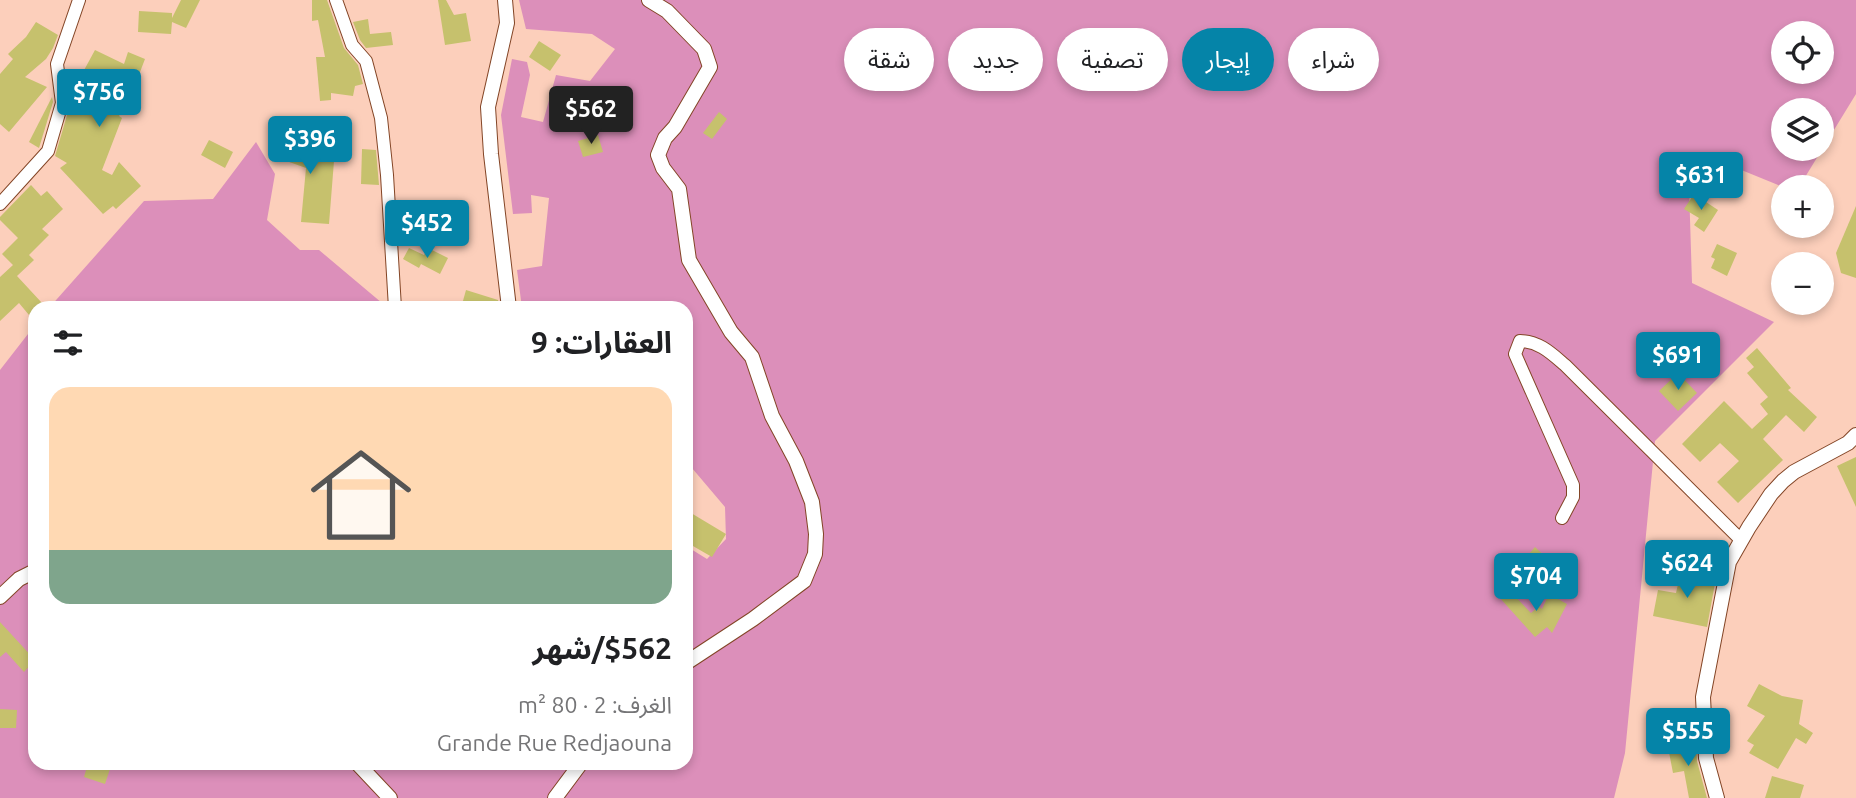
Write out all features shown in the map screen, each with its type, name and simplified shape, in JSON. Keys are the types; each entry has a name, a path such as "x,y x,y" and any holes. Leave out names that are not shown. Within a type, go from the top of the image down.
{"street":[{"path":"0,204 48,151 62,103 57,64 79,0"},
{"path":"336,0 352,45 366,61 381,118 395,301"},
{"path":"505,0 507,23 488,107 508,301"},
{"path":"649,0 667,11 704,49 710,67 675,127 664,138 658,155 663,168 679,189 689,260 731,332 752,357 772,416 796,461 812,502 816,534 814,554 804,581 693,658"},
{"path":"1562,518 1573,497 1573,485 1515,354 1520,341 1546,349 1565,365 1741,540"},
{"path":"1717,798 1706,758 1703,697 1729,562 1771,494 1788,476 1853,440"},
{"path":"0,597 28,574"},
{"path":"364,770 390,798"},
{"path":"555,798 576,770"}],"shaded area":[{"path":"519,0 1856,0 1856,94 1834,130 1834,98 1771,98 1771,161 1815,161 1806,175 1771,175 1771,182 1712,158 1689,187 1692,283 1774,322 1655,441 1625,753 1614,798 0,798 0,370 28,334 28,770 693,770 693,550 707,559 726,539 725,507 693,469 693,301 521,301 517,270 542,266 549,198 531,195 532,213 513,214 501,115 512,59 527,62 530,75 521,117 543,122 556,75 590,81 615,49 592,34 526,29"},
{"path":"256,142 275,174 267,220 300,250 319,250 380,301 55,301 144,201 213,199"}],"building":[{"path":"181,0 200,0 186,28 172,22 171,34 138,32 139,11 172,13 172,18"},
{"path":"312,0 327,0 344,48 358,65 363,84 355,86 353,96 331,93 331,100 320,101 316,57 325,57 318,20 312,21"},
{"path":"438,0 446,0 454,15 466,13 471,41 445,45"},
{"path":"368,19 370,34 391,32 393,45 366,48 353,22"},
{"path":"36,22 58,35 46,59 25,77 47,87 9,132 0,124 0,74 13,59 8,54 26,37"},
{"path":"539,41 561,55 550,71 529,57"},
{"path":"95,50 124,64 128,52 145,59 130,98 119,116 122,118 102,170 112,175 119,162 141,186 116,209 113,206 103,214 60,168 67,163 55,156 70,105 70,96"},
{"path":"52,97 53,102 39,148 29,142"},
{"path":"719,112 727,119 712,139 703,133"},
{"path":"290,125 303,130 300,137 316,143 311,158 334,161 329,224 301,222 306,168 278,158"},
{"path":"598,135 603,152 583,157 578,141"},
{"path":"209,140 233,152 225,168 201,155"},
{"path":"362,149 376,150 379,185 361,184"},
{"path":"31,185 41,196 47,191 63,209 42,229 49,235 29,255 34,260 17,276 40,301 28,301 28,314 19,303 0,321 0,277 13,265 2,254 18,238 0,217"},
{"path":"1694,194 1718,210 1704,232 1694,225 1699,218 1684,209"},
{"path":"1856,206 1856,278 1841,273 1836,253"},
{"path":"1717,244 1737,253 1727,276 1711,268 1715,259 1711,257"},
{"path":"409,248 424,255 428,248 448,258 440,274 421,264 419,268 403,259"},
{"path":"466,290 498,301 463,301"},
{"path":"1757,348 1791,388 1788,390 1817,417 1804,432 1786,415 1763,439 1783,460 1738,503 1717,482 1739,461 1720,443 1700,462 1682,444 1724,401 1752,429 1768,414 1760,404 1768,397 1747,373 1754,367 1746,358"},
{"path":"1678,373 1697,393 1678,411 1659,391"},
{"path":"1856,457 1856,507 1837,466"},
{"path":"693,514 726,534 712,557 693,546"},
{"path":"1535,547 1552,563 1541,576 1523,561"},
{"path":"1681,571 1716,578 1707,627 1653,616 1658,590 1676,593"},
{"path":"1508,589 1531,613 1539,606 1542,609 1549,594 1567,604 1552,633 1547,627 1535,637 1499,597"},
{"path":"0,622 28,652 28,668 24,672 6,652 0,657"},
{"path":"1759,684 1782,696 1803,700 1799,724 1813,733 1806,744 1796,738 1778,769 1749,753 1754,745 1747,741 1765,716 1747,706"},
{"path":"0,709 17,710 16,728 0,728"},
{"path":"1696,740 1697,761 1707,798 1689,798 1684,771 1673,773 1668,747"},
{"path":"86,770 110,770 105,784 84,777"},
{"path":"1772,776 1804,785 1800,798 1765,798"}]}
